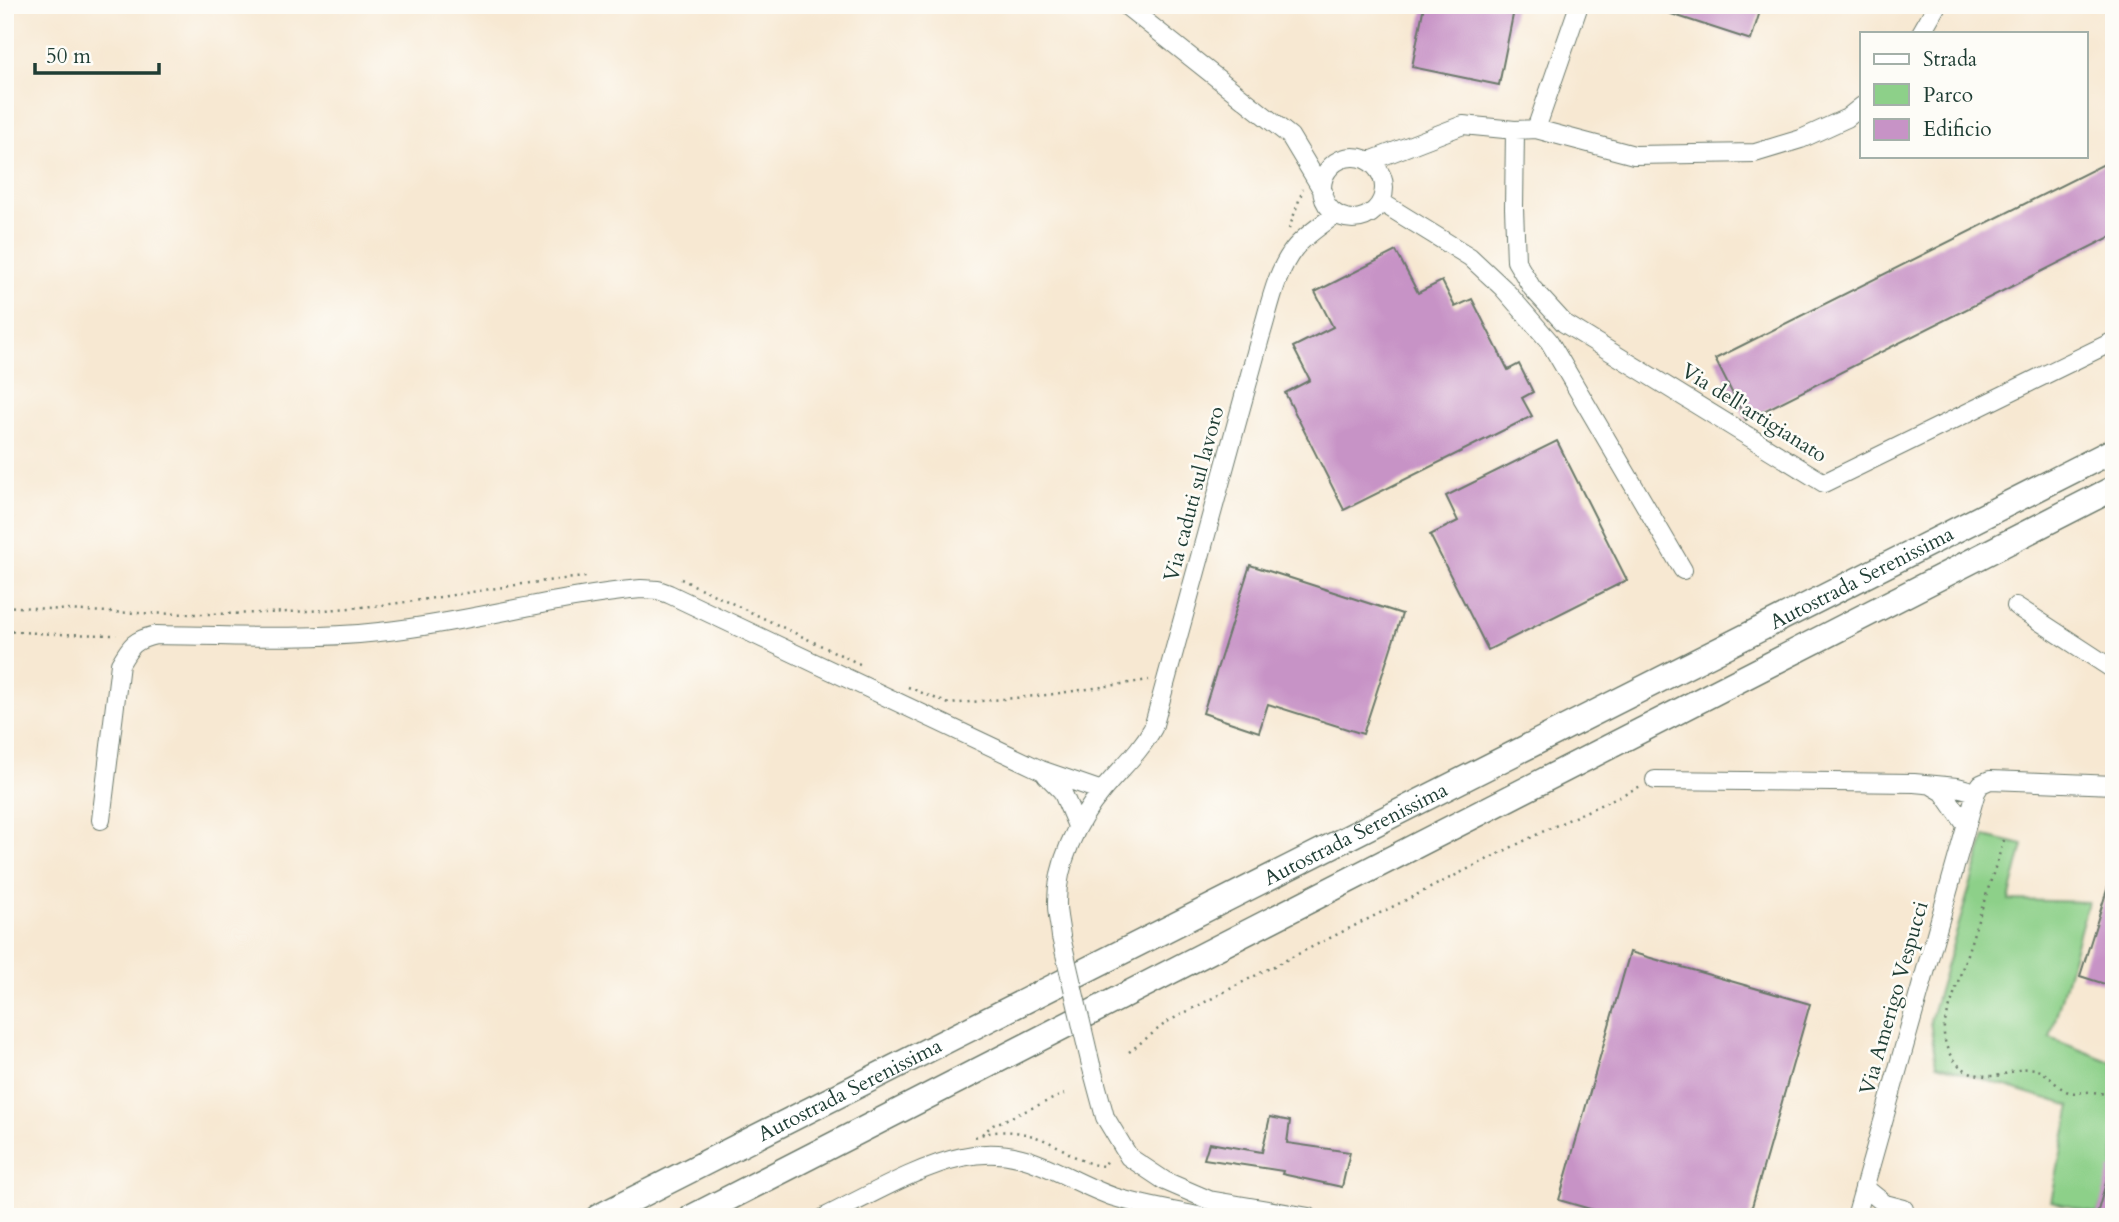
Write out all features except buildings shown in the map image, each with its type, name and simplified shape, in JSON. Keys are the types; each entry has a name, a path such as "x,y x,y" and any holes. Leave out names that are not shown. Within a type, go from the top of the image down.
{"highway":[{"name":"Autostrada Serenissima","path":"598,1217 2114,450"},
{"name":"Autostrada Serenissima","path":"692,1217 2114,488"}],"street":[{"path":"1125,5 1290,136 1336,214 1346,218 1366,216 1381,202 1384,193 1381,175 1370,161"},
{"path":"1536,128 1579,5"},
{"path":"1923,32 1937,5"},
{"path":"1322,191 1327,172 1333,164 1351,157 1370,161 1463,125 1516,130 1536,128 1634,155 1755,153 1801,139 1847,118 1860,108"},
{"name":"Via dell'artigianato","path":"1516,130 1516,261 1532,288 1564,323 1824,483 2114,341"},
{"path":"1381,202 1470,257 1503,288 1549,341 1683,570"},
{"name":"Via caduti sul lavoro","path":"1309,1217 1209,1200 1165,1181 1129,1157 1105,1116 1061,937 1057,903 1063,863 1077,826 1102,791 1142,747 1153,728 1257,351 1281,274 1292,251 1303,239 1336,214"},
{"path":"100,820 120,664 130,646 139,638 156,635 287,636 380,632 615,592 658,590 1041,770 1102,791"},
{"path":"2015,606 2114,670"},
{"path":"1041,770 1062,791 1077,826"},
{"path":"1655,780 1931,785 1976,792 1981,784 1990,780 2114,785"},
{"path":"1931,785 1943,792 1966,825"},
{"name":"Via Amerigo Vespucci","path":"1856,1217 1976,792"},
{"path":"825,1217 930,1167 964,1157 1011,1155 1025,1157 1090,1188 1118,1198 1203,1217"},
{"path":"1864,1187 1884,1210 1904,1209 1902,1217"}],"path":[{"path":"1288,232 1304,183"},
{"path":"5,606 137,612 315,611 373,606 553,579 591,577"},
{"path":"677,578 864,666"},
{"path":"5,631 139,638"},
{"path":"900,683 948,704 1047,695 1159,678"},
{"path":"1129,1052 1167,1022 1438,884 1655,780"},
{"path":"2004,840 1944,1024 1943,1040 1948,1054 1955,1063 1982,1075 1990,1077 2030,1069 2038,1070 2065,1091 2090,1091 2114,1096"},
{"path":"979,1135 993,1125 1064,1094"}],"green space":[{"path":"1985,836 2023,845 2009,900 2088,902 2050,1038 2114,1063 2114,1169 2097,1214 2051,1201 2071,1106 1936,1065 1930,1021"}]}
